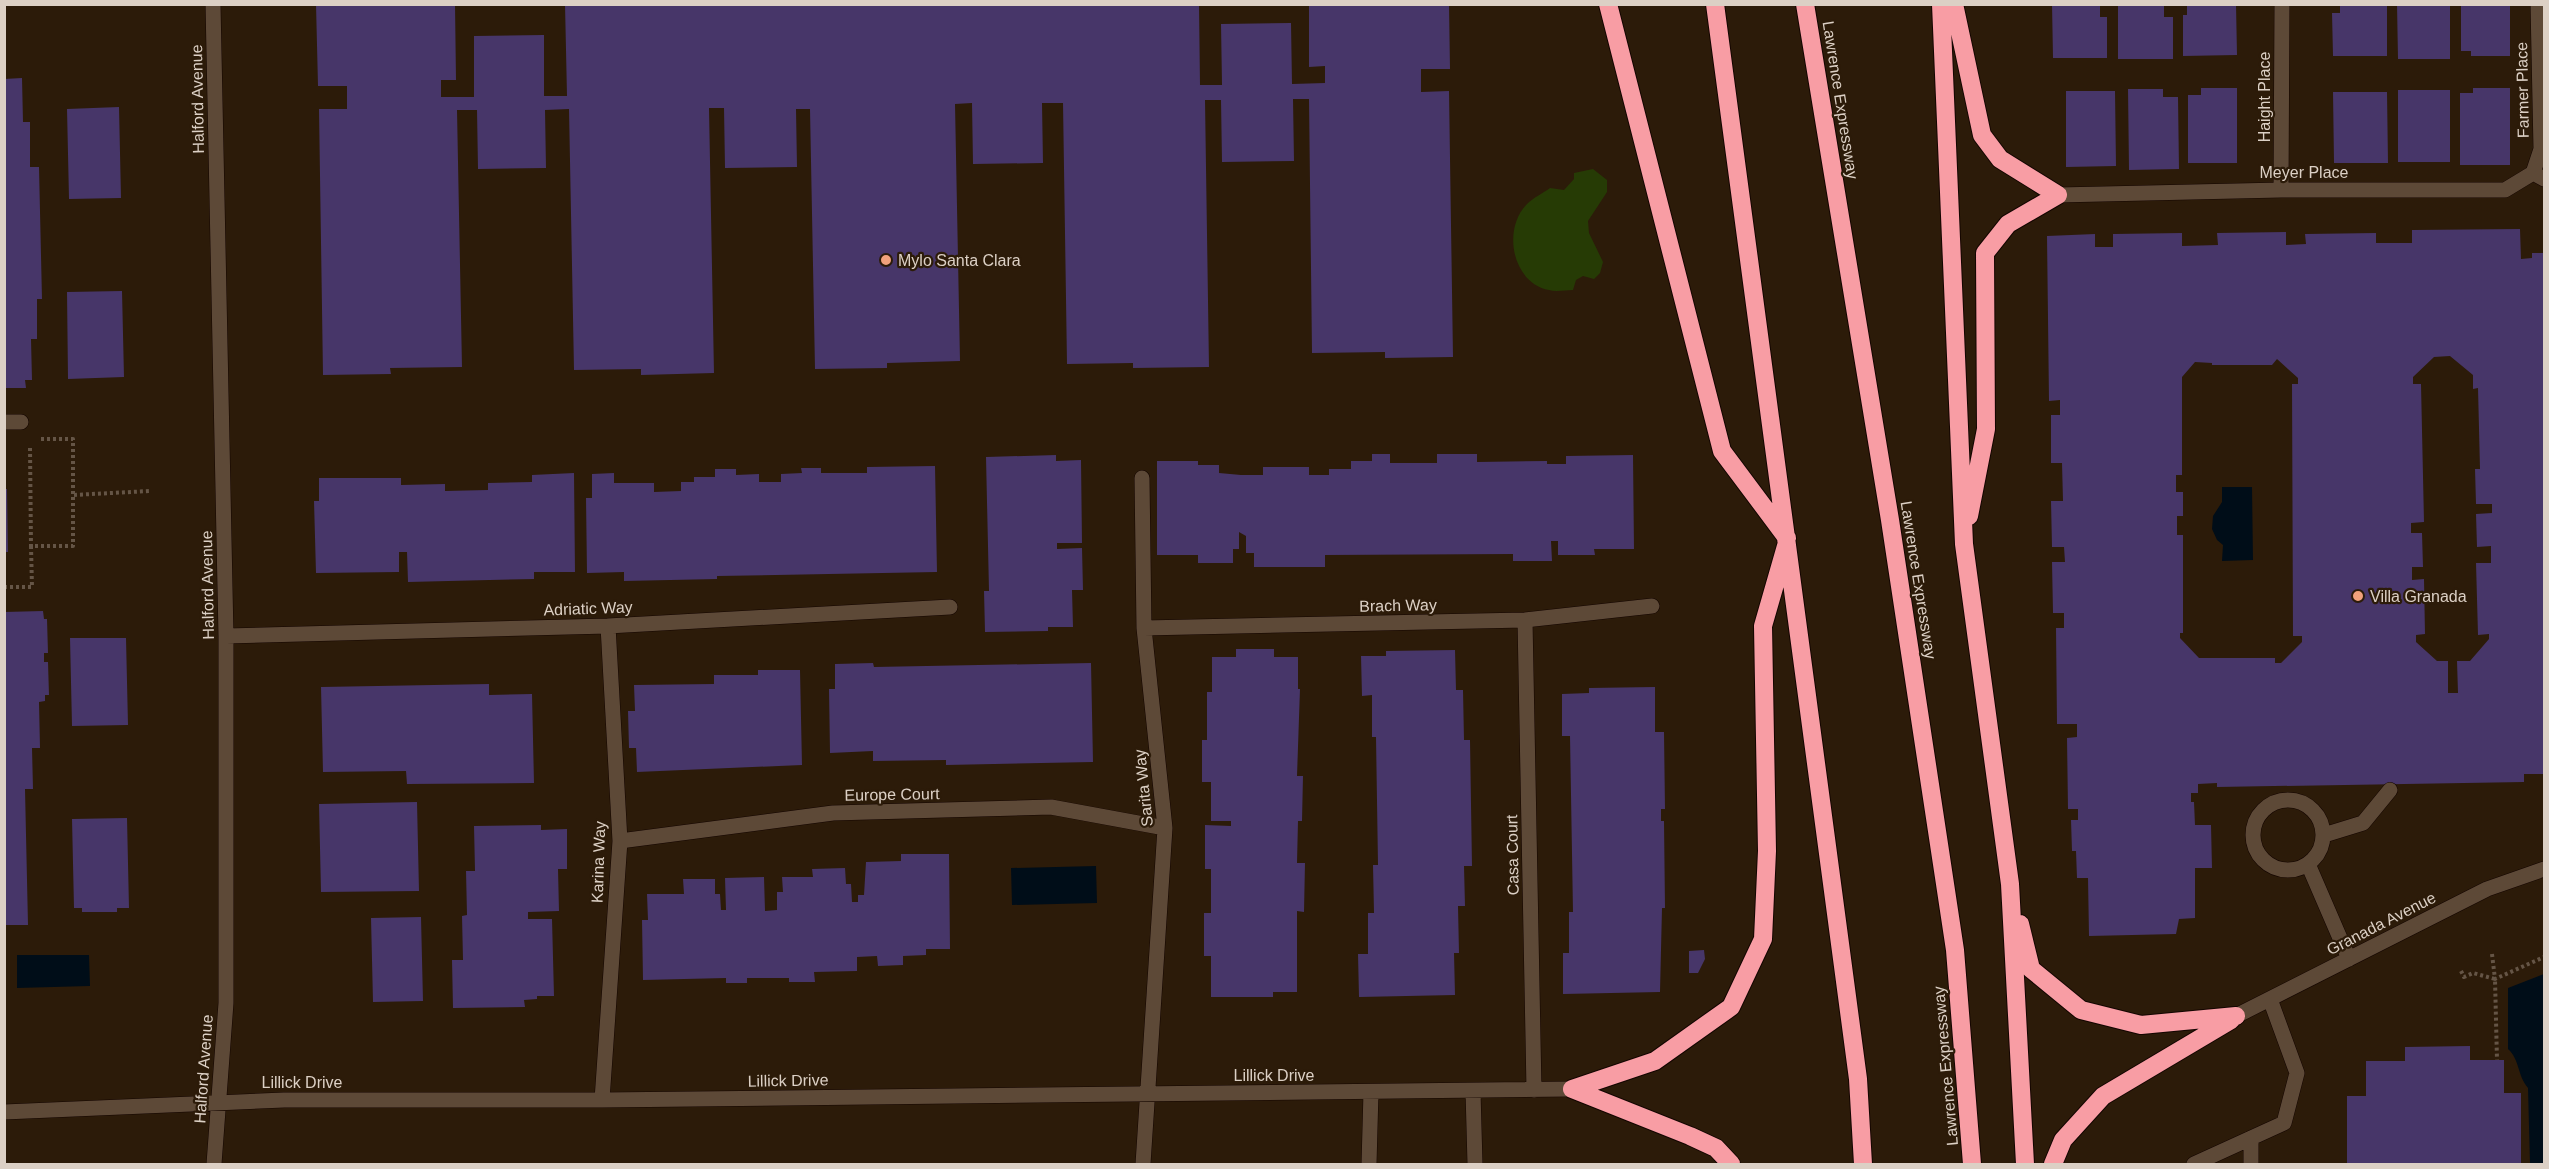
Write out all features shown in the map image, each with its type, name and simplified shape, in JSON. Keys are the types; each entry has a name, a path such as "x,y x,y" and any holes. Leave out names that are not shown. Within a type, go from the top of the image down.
{"highway":[{"path":"1608,4 1722,451 1788,539"},
{"path":"1715,4 1788,539 1858,1079 1863,1164"},
{"name":"Lawrence Expressway","path":"1805,4 1890,520 1955,950 1972,1164"},
{"path":"1941,4 1964,544 2010,884 2025,1164"},
{"path":"1954,4 1982,135 2000,159 2058,195 2008,224 1985,253 1986,429 1964,544"},
{"path":"1572,1089 1655,1061 1731,1007 1763,939 1767,851 1763,626 1788,539"},
{"path":"2010,884 2031,969 2081,1010 2141,1025 2236,1016"},
{"path":"2053,1164 2063,1140 2103,1096 2236,1016"},
{"path":"1572,1089 1716,1148 1731,1164"}],"street":[{"name":"Halford Avenue","path":"213,4 226,636 226,1003 214,1164"},
{"name":"Haight Place","path":"2282,4 2282,190"},
{"name":"Farmer Place","path":"2538,4 2541,149 2539,176"},
{"name":"Meyer Place","path":"2058,195 2282,190 2505,190 2539,176"},
{"path":"4,422 21,422"},
{"name":"Sarita Way","path":"1142,478 1144,628 1165,828 1143,1164"},
{"name":"Brach Way","path":"1144,628 1525,620 1652,606"},
{"name":"Adriatic Way","path":"226,636 608,626 950,607"},
{"name":"Casa Court","path":"1525,620 1533,1090"},
{"name":"Karina Way","path":"602,1100 620,841 608,626"},
{"path":"2324,835 2363,823 2390,790"},
{"path":"2285,799 2297,800 2316,813 2324,835 2322,846 2308,864 2286,870 2264,861 2253,840 2257,818 2274,802 2285,799"},
{"name":"Europe Court","path":"620,841 833,813 1051,807 1165,828"},
{"path":"2308,864 2349,959"},
{"name":"Granada Avenue","path":"2236,1016 2487,889 2544,869"},
{"path":"2194,1164 2284,1123 2297,1074 2270,999"},
{"name":"Lillick Drive","path":"4,1112 219,1101 602,1100 1572,1089"},
{"path":"1473,1091 1475,1164"},
{"path":"1369,1164 1371,1092"},
{"path":"2251,1138 2251,1164"}],"path":[{"path":"4,586 32,587 31,546 30,440 73,439 73,546 31,546"},
{"path":"73,495 150,491"},
{"path":"2492,954 2495,979 2497,1060"},
{"path":"2462,971 2464,977 2473,973 2495,979 2544,957"}],"green space":[{"path":"1593,169 1607,180 1607,192 1588,221 1589,233 1603,262 1600,273 1594,279 1583,276 1576,280 1573,290 1552,291 1536,285 1526,277 1515,254 1513,240 1519,215 1529,202 1550,188 1564,190 1574,179 1574,173"}],"shaded area":[{"path":"2222,487 2252,487 2253,560 2222,561 2223,545 2217,540 2212,529 2213,516 2222,502"},
{"path":"1096,866 1097,903 1012,905 1011,868"},
{"path":"17,955 89,955 90,986 17,988"},
{"path":"2544,974 2544,1164 2530,1164 2528,1088 2515,1058 2508,1049 2508,988"}],"building":[{"name":"Mylo Santa Clara","path":"316,4 455,4 456,80 441,80 441,97 474,97 474,36 544,35 544,96 567,96 565,4 1199,4 1200,85 1222,85 1221,24 1291,23 1292,84 1325,83 1325,66 1309,67 1309,4 1449,4 1450,69 1421,69 1421,92 1449,91 1453,357 1385,358 1385,352 1312,353 1309,99 1293,99 1294,161 1222,162 1221,100 1205,100 1209,367 1133,368 1133,363 1067,364 1063,103 1042,103 1043,163 973,164 972,103 955,104 960,361 887,363 887,368 815,369 810,109 796,109 797,167 725,168 724,108 709,108 714,373 641,375 641,369 574,370 569,109 545,110 546,168 478,169 477,110 457,110 462,367 390,368 391,374 323,375 319,109 347,109 347,86 318,86"},
{"path":"2052,4 2100,4 2100,17 2107,17 2107,58 2053,58"},
{"path":"2118,4 2164,4 2164,17 2173,17 2173,59 2118,59"},
{"path":"2187,4 2236,4 2237,55 2183,56 2183,15 2187,15"},
{"path":"2340,4 2387,4 2387,56 2333,56 2332,13 2340,13"},
{"path":"2397,4 2450,4 2450,59 2398,59"},
{"path":"2461,4 2510,4 2510,56 2471,56 2471,51 2461,51"},
{"path":"22,78 23,122 30,122 30,167 39,167 42,299 37,299 37,339 31,339 32,380 25,380 26,388 4,388 4,79"},
{"path":"2201,88 2237,88 2237,163 2188,163 2188,95 2201,95"},
{"path":"2473,88 2510,88 2510,165 2460,165 2460,93 2473,93"},
{"path":"2128,89 2163,89 2163,97 2178,97 2179,169 2129,170"},
{"path":"2398,90 2450,90 2450,162 2398,162"},
{"path":"2066,91 2115,91 2116,166 2066,167"},
{"path":"2333,92 2387,92 2388,163 2334,163"},
{"path":"119,107 121,198 69,199 67,109"},
{"name":"Villa Granada","path":"2520,229 2521,259 2532,258 2532,253 2544,253 2544,774 2524,774 2524,782 2217,787 2217,783 2198,784 2198,793 2191,793 2191,802 2194,802 2195,825 2211,825 2212,868 2195,868 2195,918 2179,919 2176,934 2089,936 2088,878 2077,878 2076,851 2072,851 2071,820 2078,820 2078,809 2068,809 2067,738 2077,737 2077,724 2057,724 2056,628 2064,628 2064,613 2053,613 2052,562 2065,562 2064,547 2052,547 2051,501 2063,501 2062,463 2051,463 2051,415 2060,415 2060,400 2049,401 2047,236 2095,234 2095,247 2113,247 2113,234 2182,233 2182,246 2218,245 2217,233 2286,232 2286,245 2306,244 2305,234 2376,233 2376,243 2412,243 2412,230","holes":["2450,356 2473,375 2473,389 2478,388 2480,469 2475,469 2476,504 2492,504 2492,513 2476,514 2477,547 2491,546 2491,563 2476,563 2478,635 2489,634 2489,639 2470,661 2457,661 2458,693 2448,693 2448,661 2437,661 2416,642 2416,635 2425,634 2424,579 2412,580 2412,567 2423,567 2422,533 2411,533 2411,523 2424,522 2421,384 2413,384 2413,377 2434,357","2277,359 2298,378 2298,384 2292,384 2293,636 2302,636 2302,642 2281,663 2275,663 2275,658 2199,658 2180,638 2180,633 2183,633 2183,535 2177,535 2177,516 2183,516 2183,492 2176,492 2176,475 2182,475 2182,377 2195,362 2212,363 2212,365 2272,365"]},
{"path":"122,291 124,377 68,379 67,292"},
{"path":"1372,454 1390,454 1390,463 1437,463 1437,454 1477,454 1477,462 1547,461 1547,464 1566,464 1566,456 1633,455 1634,549 1594,549 1595,555 1558,555 1558,541 1551,541 1552,561 1513,561 1513,554 1325,555 1325,567 1254,567 1254,553 1246,553 1246,536 1239,532 1239,549 1233,549 1233,563 1198,563 1198,555 1157,555 1157,461 1198,461 1198,465 1219,465 1219,473 1241,475 1263,475 1263,467 1309,467 1309,475 1329,475 1329,469 1351,469 1351,461 1372,461"},
{"path":"1056,455 1056,461 1081,460 1082,543 1057,543 1057,549 1082,548 1083,590 1072,590 1073,627 1048,627 1048,631 985,632 984,591 989,591 986,457"},
{"path":"935,466 937,572 717,576 717,579 624,581 624,572 587,573 586,498 592,498 592,474 614,473 614,483 654,483 654,492 681,491 681,482 694,482 694,477 715,477 715,469 736,469 736,475 759,474 759,482 781,482 781,474 802,473 801,468 821,468 821,473 867,473 867,467"},
{"path":"574,473 575,572 534,572 534,579 408,582 407,552 399,552 399,572 316,573 314,501 319,501 319,478 401,478 401,485 445,484 445,491 488,490 488,483 532,482 532,475"},
{"path":"4,489 7,489 8,552 4,552"},
{"path":"43,611 44,619 47,619 48,653 44,653 44,662 48,662 49,695 45,695 45,701 39,702 40,748 32,748 33,789 25,789 28,925 4,925 4,612"},
{"path":"70,638 126,638 128,725 72,726"},
{"path":"1236,649 1274,649 1274,657 1298,657 1298,689 1300,689 1297,776 1303,776 1302,821 1298,821 1297,863 1305,863 1304,912 1297,911 1297,992 1273,992 1273,997 1211,997 1211,956 1204,956 1204,913 1211,913 1211,869 1205,869 1205,825 1231,826 1231,821 1211,821 1211,782 1202,782 1202,740 1207,740 1207,692 1212,692 1212,657 1236,657"},
{"path":"1455,650 1456,690 1463,690 1464,740 1470,740 1472,866 1464,866 1465,906 1458,906 1459,953 1454,953 1455,995 1359,997 1358,954 1368,954 1368,913 1374,913 1373,865 1378,865 1376,737 1372,737 1372,695 1362,696 1361,656 1386,656 1386,651"},
{"path":"873,663 874,667 1091,663 1093,762 946,765 946,760 873,761 873,751 830,753 829,689 835,689 835,664"},
{"path":"758,670 800,670 802,765 637,772 636,748 629,748 628,711 635,711 634,685 714,684 714,675 758,675"},
{"path":"489,684 489,695 532,694 534,783 407,784 406,771 323,772 321,687"},
{"path":"1655,687 1655,732 1664,732 1665,809 1661,809 1661,821 1664,821 1665,908 1662,908 1660,992 1563,994 1563,953 1569,953 1569,912 1573,912 1570,736 1562,736 1562,694 1589,693 1589,688"},
{"path":"417,802 419,891 321,892 319,804"},
{"path":"127,818 129,908 117,908 117,912 82,912 82,908 74,908 72,819"},
{"path":"541,825 541,830 567,829 567,869 558,869 559,911 528,912 528,919 552,919 554,996 537,996 537,999 524,1000 525,1007 453,1008 452,960 463,960 462,916 467,915 466,871 475,871 474,826"},
{"path":"901,854 949,854 950,949 926,949 926,955 903,956 903,965 878,966 877,956 857,957 857,971 814,972 815,982 789,982 789,978 747,978 747,983 726,983 726,978 643,980 642,920 648,920 647,894 684,894 683,879 715,879 715,894 720,894 721,910 726,910 725,878 764,877 765,911 777,910 777,892 783,892 782,877 813,877 812,869 845,868 846,884 851,884 852,902 858,902 858,895 864,895 866,862 901,861"},
{"path":"421,917 423,1001 373,1002 371,918"},
{"path":"1704,950 1705,959 1698,973 1689,973 1689,951"},
{"path":"2470,1046 2470,1060 2504,1060 2504,1093 2521,1093 2521,1164 2347,1164 2347,1096 2366,1096 2366,1061 2405,1061 2405,1047"}],"place":[{"name":"Mylo Santa Clara","path":"886,260"},
{"name":"Villa Granada","path":"2358,596"}]}
